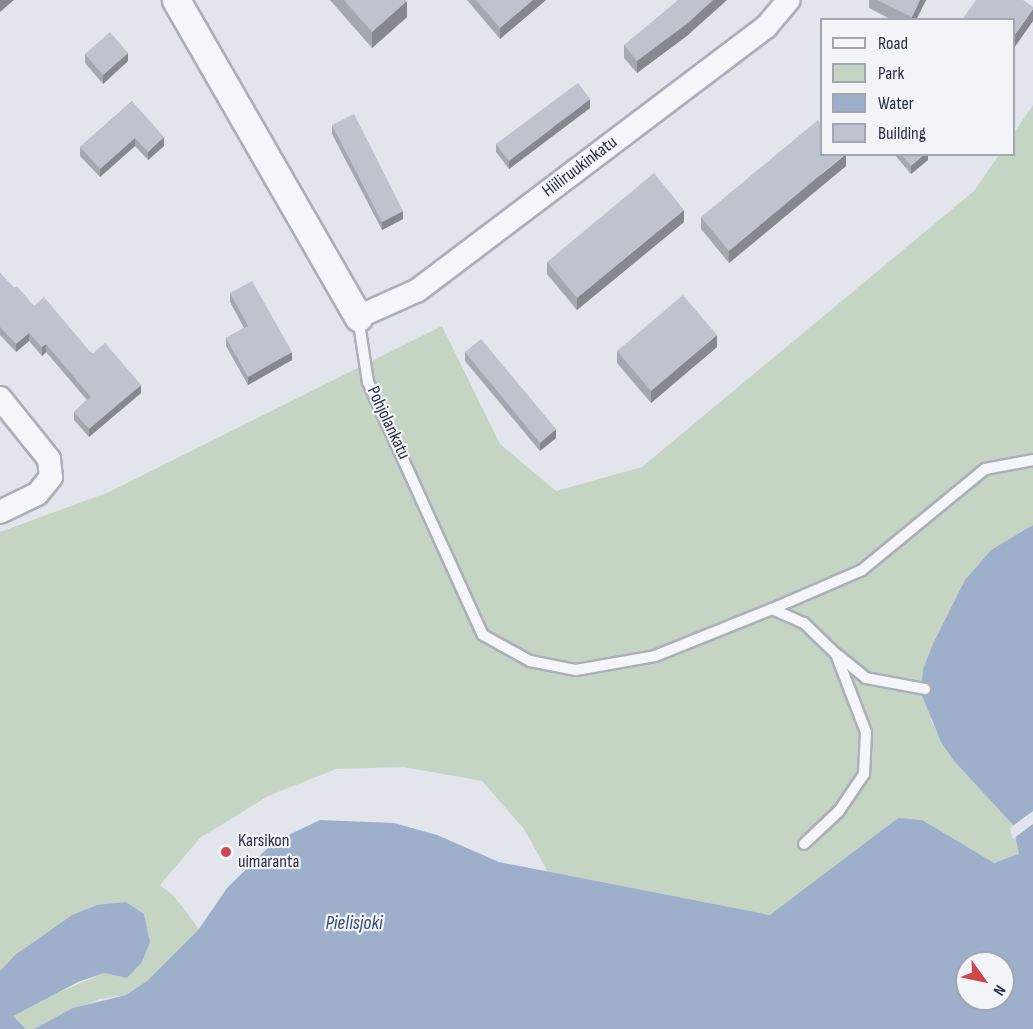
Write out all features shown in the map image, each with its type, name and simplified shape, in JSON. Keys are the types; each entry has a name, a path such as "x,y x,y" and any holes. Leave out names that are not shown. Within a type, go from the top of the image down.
{"street":[{"name":"Pohjolankatu","path":"176,0 358,317"},
{"name":"Hiiliruukinkatu","path":"358,317 418,290 766,27 789,0"},
{"path":"0,398 49,459 51,477 37,494 0,512"}],"lane":[{"name":"Pohjolankatu","path":"358,317 368,382 483,635 530,661 576,670 656,656 772,609"},
{"path":"772,609 862,570 985,469 1033,460"},
{"path":"772,609 804,623 836,654 866,678 925,688"},
{"path":"804,844 839,811 864,774 866,732 836,654"}],"green space":[{"path":"1033,105 1033,525 1023,532 930,719 954,761 1013,825 1019,854 994,863 898,818 771,915 548,872 524,829 482,781 404,767 336,769 268,796 200,838 160,885 174,896 199,929 147,981 126,995 99,999 34,1029 26,1029 13,1016 31,1004 104,973 128,978 150,942 144,914 72,915 15,955 0,971 0,532 109,492 442,326 500,444 556,491 642,467 974,191 998,156 1015,156 1015,132"}],"water":[{"name":"Pielisjoki","path":"1033,525 1033,1029 34,1029 73,1008 126,995 147,981 199,929 227,888 274,842 320,820 394,823 437,835 499,862 770,915 898,818 922,820 994,863 1019,854 1013,825 954,761 941,742 921,693 923,670 932,646 965,580 991,550"},
{"path":"126,902 144,914 150,942 142,962 127,978 104,973 78,982 13,1016 26,1029 0,1029 0,971 15,955 72,915 97,905"}],"pier":[{"path":"1033,811 1033,824 1013,839 1010,828"}],"building":[{"path":"344,0 406,0 407,1 372,32"},
{"path":"476,0 533,0 500,28"},
{"path":"678,0 713,0 688,23 637,61 624,45"},
{"path":"877,0 920,0 912,17"},
{"path":"976,0 1023,0 1033,7 1015,35 1015,18 963,18"},
{"path":"110,32 128,53 103,75 85,54"},
{"path":"578,83 590,99 509,161 496,144"},
{"path":"132,101 164,137 148,152 135,138 100,169 80,147"},
{"path":"354,114 403,211 382,222 332,125"},
{"path":"818,120 820,122 820,156 843,156 729,251 701,217"},
{"path":"903,156 923,156 911,166"},
{"path":"654,173 684,210 577,298 547,262"},
{"path":"0,273 14,288 17,286 34,306 44,297 92,354 105,343 141,385 89,429 74,412 91,397 46,344 42,347 29,333 16,344 0,327"},
{"path":"252,281 292,352 248,377 226,338 248,326 230,293"},
{"path":"683,295 717,335 651,391 617,351"},
{"path":"481,339 556,429 540,443 465,352"}],"place":[{"name":"Karsikon uimaranta","path":"226,852"}]}
